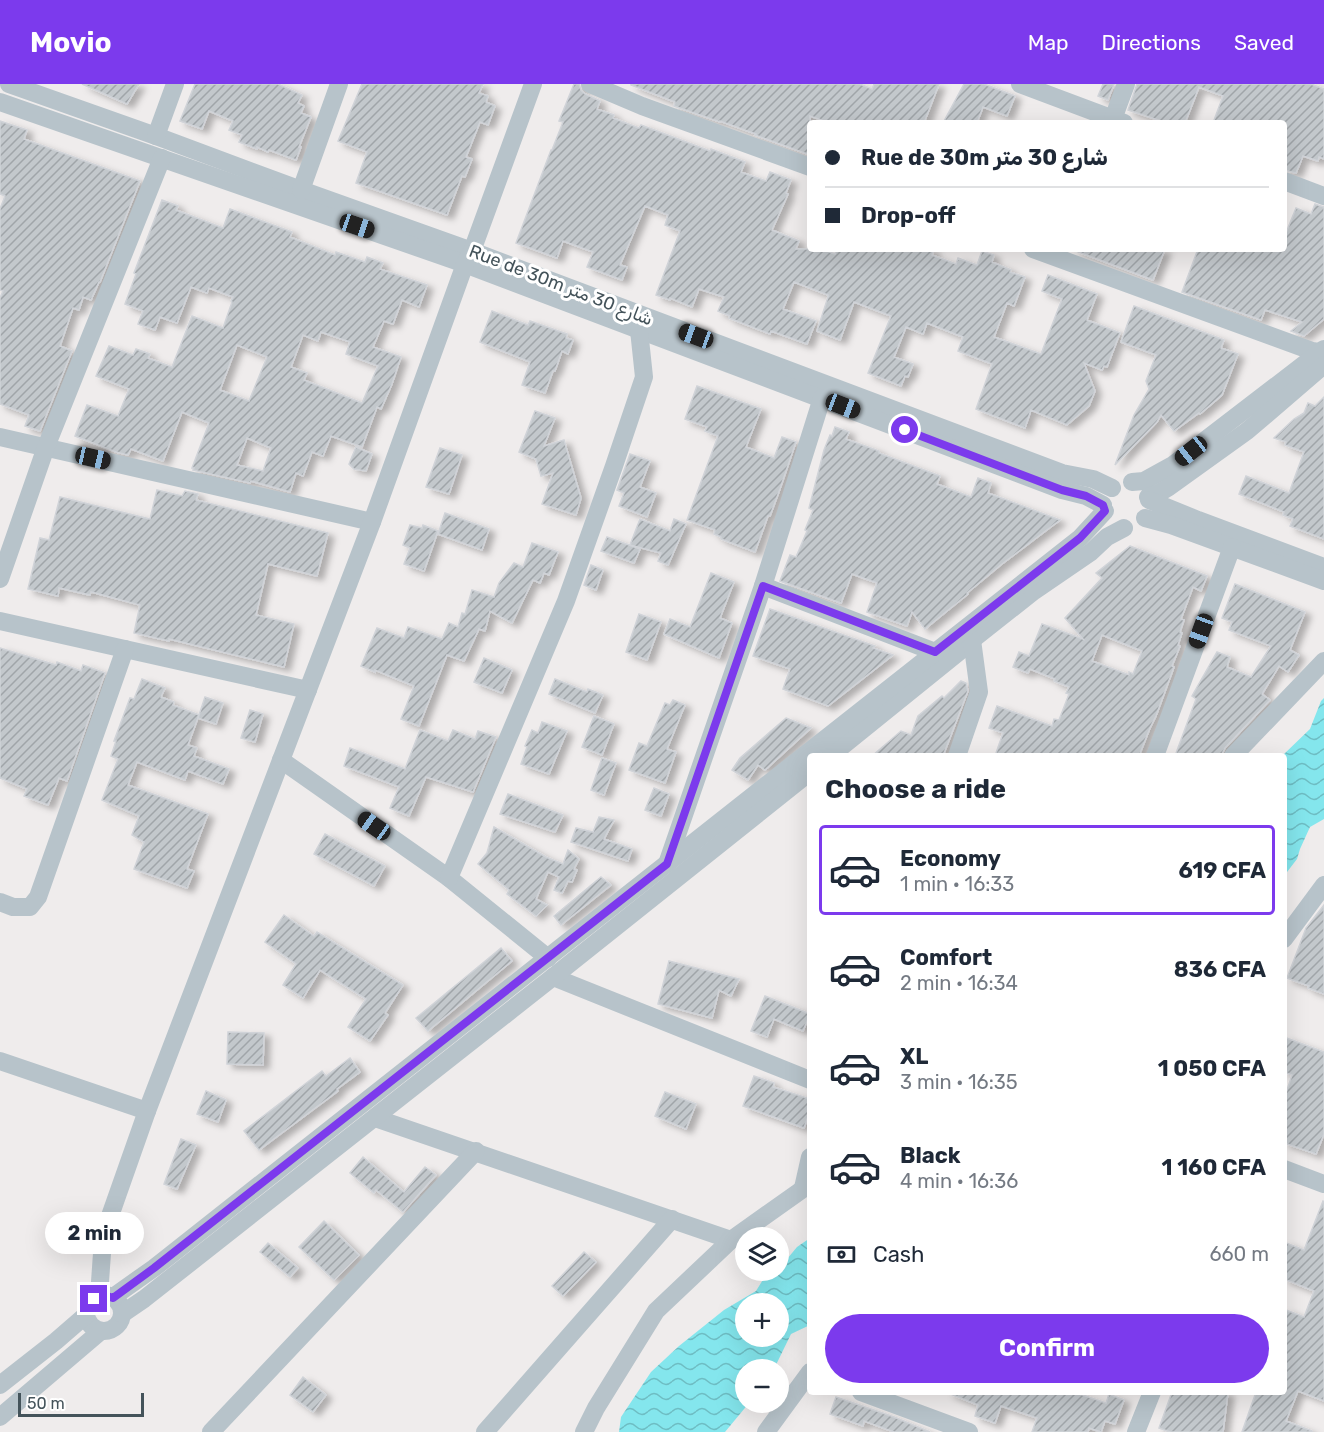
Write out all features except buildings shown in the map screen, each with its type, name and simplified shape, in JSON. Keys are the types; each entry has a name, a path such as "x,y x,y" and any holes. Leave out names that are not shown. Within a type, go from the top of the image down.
{"street":[{"name":"Rue de 30m شارع 30 متر","path":"11,84 301,190 469,257 639,330 1062,490 1086,496 1104,508"},
{"path":"156,136 176,84"},
{"path":"301,190 339,84"},
{"path":"106,1297 104,1239 110,1216 147,1111 372,522 533,84"},
{"path":"590,84 642,106 807,166"},
{"path":"1020,84 1116,120"},
{"path":"1119,120 1126,84"},
{"name":"Rue de 30m شارع 30 متر","path":"0,102 162,158 469,257 1062,473 1093,479 1112,488"},
{"path":"0,579 46,447 162,158"},
{"path":"1287,182 1324,196"},
{"path":"1041,252 1312,351 1323,359"},
{"path":"449,878 566,601 614,466 644,377 639,330"},
{"path":"807,753 1080,538 1104,508 1107,495 1112,488 1144,481 1173,465 1323,359"},
{"path":"1148,498 1169,487 1247,431 1323,359"},
{"path":"667,864 763,586 822,399"},
{"path":"0,437 372,522"},
{"path":"834,753 1034,591 1091,552 1107,537 1124,528 1140,524 1149,506 1148,498 1143,490 1132,482"},
{"path":"1148,498 1198,520 1324,567"},
{"path":"1104,508 1112,522 1124,528"},
{"path":"1145,518 1171,525 1324,581"},
{"path":"1156,753 1232,547"},
{"path":"763,586 935,652"},
{"path":"0,621 308,690"},
{"path":"958,753 979,692 972,640"},
{"path":"0,902 13,907 30,907 38,897 125,650"},
{"path":"1236,753 1324,662"},
{"path":"106,1297 118,1302 122,1314 116,1327 101,1331 94,1328 86,1315 89,1303 106,1297 154,1268 807,753"},
{"path":"281,760 449,878 548,958"},
{"path":"122,1314 375,1118 807,774"},
{"path":"1287,935 1324,885"},
{"path":"553,977 807,1079"},
{"path":"0,1061 147,1111"},
{"path":"375,1118 731,1240"},
{"path":"211,1432 476,1151"},
{"path":"1287,1170 1324,1184"},
{"path":"584,1432 596,1408 656,1311 731,1240 807,1186"},
{"path":"485,1432 672,1219"},
{"path":"0,1385 86,1315"},
{"path":"0,1417 101,1331"},
{"path":"766,1432 807,1377"},
{"path":"869,1395 969,1432"},
{"path":"1136,1432 1145,1395"}],"water":[{"path":"1324,698 1324,819 1310,827 1297,859 1287,872 1287,753 1285,753 1310,729"},
{"path":"807,1240 807,1326 791,1334 789,1338 789,1293 753,1293 762,1281 789,1281 789,1257"},
{"path":"735,1303 735,1347 785,1347 779,1359 735,1359 735,1413 741,1413 725,1432 619,1432 621,1417 651,1372 724,1310"}],"route":[{"path":"94,1299 106,1295 113,1298 154,1268 667,864 763,586 935,652 1080,538 1105,511 1103,505 1086,496 1062,490 905,430"}]}
